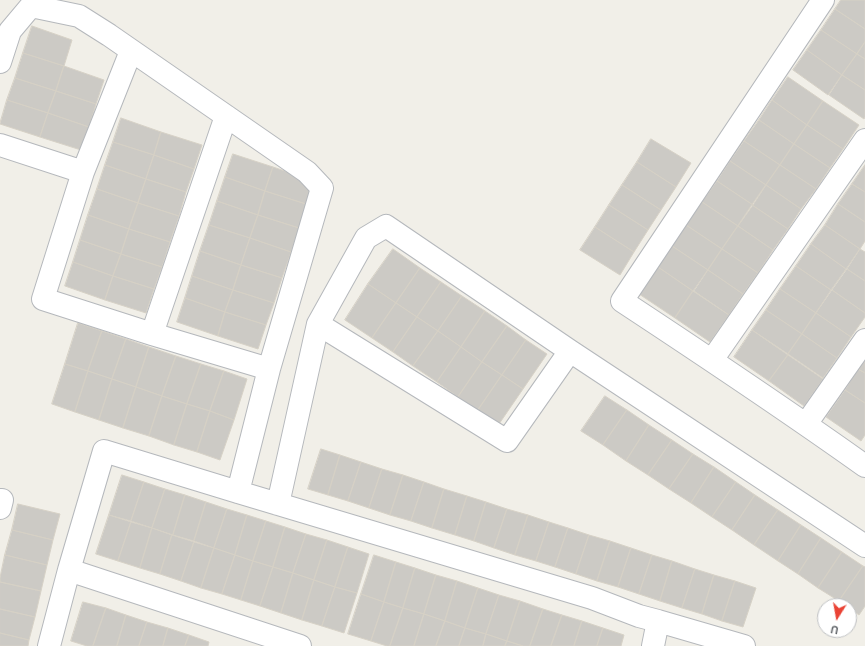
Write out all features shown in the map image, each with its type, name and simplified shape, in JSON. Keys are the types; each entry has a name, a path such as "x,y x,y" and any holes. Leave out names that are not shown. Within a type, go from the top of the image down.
{"street":[{"path":"823,0 622,301 712,360 865,466"},
{"path":"0,62 10,31 31,6 79,16 131,50 307,172 322,188 269,369 238,492"},
{"path":"131,50 83,172 43,299 269,369"},
{"path":"152,334 226,116"},
{"path":"712,360 865,140"},
{"path":"0,145 83,172"},
{"path":"278,504 318,324 366,238 386,226 570,351 865,546"},
{"path":"318,324 507,441 570,351"},
{"path":"806,424 865,340"},
{"path":"49,646 69,570 104,451 592,598 640,616 744,646"},
{"path":"0,500 2,500 0,508"},
{"path":"69,570 300,646"},
{"path":"653,646 658,621"}],"building":[{"path":"841,0 865,0 865,29 835,9"},
{"path":"835,9 865,29 865,42 857,54 821,30"},
{"path":"32,26 72,40 64,66 23,53"},
{"path":"821,30 857,54 842,75 807,50"},
{"path":"865,42 865,59 857,54"},
{"path":"807,50 842,75 828,95 793,70"},
{"path":"23,53 64,66 56,91 15,78"},
{"path":"857,54 865,59 865,90 842,75"},
{"path":"64,66 104,80 96,104 56,91"},
{"path":"842,75 865,90 864,119 829,95"},
{"path":"788,77 823,101 807,125 772,100"},
{"path":"15,78 56,91 48,113 7,100"},
{"path":"56,91 96,104 89,127 48,113"},
{"path":"7,100 48,113 40,137 0,124"},
{"path":"772,100 807,125 794,144 759,120"},
{"path":"823,101 859,125 843,149 807,125"},
{"path":"48,113 89,127 81,150 40,137"},
{"path":"121,118 161,132 154,155 113,142"},
{"path":"759,120 794,144 780,165 744,141"},
{"path":"807,125 843,149 830,168 794,144"},
{"path":"161,132 202,145 194,169 154,155"},
{"path":"651,139 691,163 676,187 637,162"},
{"path":"744,141 780,165 766,185 730,161"},
{"path":"113,142 154,155 146,179 105,165"},
{"path":"794,144 830,168 816,189 780,165"},
{"path":"233,154 273,167 265,191 225,177"},
{"path":"154,155 194,169 186,192 146,179"},
{"path":"730,161 766,185 753,205 717,181"},
{"path":"637,162 676,187 661,210 622,185"},
{"path":"105,165 146,179 138,203 97,189"},
{"path":"780,165 816,189 801,209 766,185"},
{"path":"865,165 865,192 852,184"},
{"path":"273,167 314,181 306,204 265,191"},
{"path":"225,177 265,191 258,215 217,201"},
{"path":"146,179 186,192 179,216 138,203"},
{"path":"717,181 753,205 738,226 702,202"},
{"path":"852,184 865,192 865,222 838,204"},
{"path":"622,185 661,210 648,230 609,205"},
{"path":"766,185 801,209 788,229 752,205"},
{"path":"97,189 138,203 129,229 88,215"},
{"path":"265,191 306,204 299,228 258,215"},
{"path":"217,201 258,215 250,238 209,225"},
{"path":"702,202 738,226 722,249 686,225"},
{"path":"138,203 179,216 170,242 129,229"},
{"path":"838,204 865,222 865,241 860,249 825,225"},
{"path":"609,205 648,230 634,252 595,227"},
{"path":"752,205 788,229 773,250 738,226"},
{"path":"88,215 129,229 121,254 80,240"},
{"path":"258,215 299,228 291,252 250,238"},
{"path":"209,225 250,238 241,265 200,251"},
{"path":"686,225 722,249 708,270 672,246"},
{"path":"825,225 860,249 846,269 811,244"},
{"path":"738,226 773,250 758,273 722,249"},
{"path":"595,227 634,252 620,275 580,250"},
{"path":"129,229 170,242 162,267 121,254"},
{"path":"250,238 291,252 282,278 241,265"},
{"path":"80,240 121,254 113,276 73,262"},
{"path":"811,244 846,269 831,290 796,266"},
{"path":"672,246 708,270 693,291 658,267"},
{"path":"393,249 420,268 396,303 368,284"},
{"path":"722,249 758,273 743,294 708,270"},
{"path":"860,249 865,252 865,281 847,269"},
{"path":"200,251 241,265 233,290 192,276"},
{"path":"121,254 162,267 154,289 113,276"},
{"path":"73,262 113,276 105,300 65,286"},
{"path":"241,265 282,278 274,303 233,290"},
{"path":"796,266 831,290 816,313 780,289"},
{"path":"658,267 693,291 675,318 639,294"},
{"path":"420,268 441,282 417,317 396,303"},
{"path":"847,269 865,281 865,313 832,290"},
{"path":"708,270 743,294 729,315 694,291"},
{"path":"113,276 154,289 146,313 105,300"},
{"path":"192,276 233,290 225,312 185,298"},
{"path":"441,282 462,296 438,331 417,317"},
{"path":"368,284 396,303 372,338 345,320"},
{"path":"780,289 816,313 802,334 766,310"},
{"path":"233,290 274,303 266,325 225,312"},
{"path":"832,290 865,313 865,317 851,337 816,313"},
{"path":"693,291 729,315 710,342 675,318"},
{"path":"462,296 485,311 461,347 438,331"},
{"path":"185,298 225,312 218,336 177,322"},
{"path":"396,303 417,317 393,352 372,338"},
{"path":"766,310 802,334 788,354 752,330"},
{"path":"485,311 507,326 482,362 461,347"},
{"path":"225,312 266,325 258,349 218,336"},
{"path":"816,313 851,337 837,358 802,334"},
{"path":"417,317 438,331 413,366 393,352"},
{"path":"78,323 102,331 88,371 65,364"},
{"path":"507,326 526,340 502,375 482,362"},
{"path":"752,330 788,355 769,381 734,357"},
{"path":"102,331 126,339 112,379 88,371"},
{"path":"438,331 461,347 437,382 413,366"},
{"path":"802,334 837,358 823,378 788,354"},
{"path":"126,339 149,347 136,387 112,379"},
{"path":"526,340 547,354 523,389 502,375"},
{"path":"149,347 176,356 162,396 136,387"},
{"path":"461,347 482,362 458,397 437,382"},
{"path":"788,355 823,379 804,406 769,381"},
{"path":"176,356 201,364 187,404 162,396"},
{"path":"865,359 865,373 858,369"},
{"path":"482,362 502,375 478,410 458,397"},
{"path":"65,364 88,371 75,412 52,404"},
{"path":"201,364 224,371 210,411 187,404"},
{"path":"858,369 865,373 865,403 845,390"},
{"path":"88,371 112,379 99,420 75,412"},
{"path":"224,371 247,379 234,420 210,411"},
{"path":"502,375 523,389 499,424 478,410"},
{"path":"112,379 136,387 123,428 99,420"},
{"path":"136,387 162,396 149,436 123,428"},
{"path":"845,390 865,403 865,435 861,441 826,417"},
{"path":"162,396 187,404 174,445 149,436"},
{"path":"605,396 627,410 603,445 581,431"},
{"path":"187,404 210,411 197,452 174,445"},
{"path":"627,410 649,425 626,461 603,445"},
{"path":"210,411 234,420 220,460 197,452"},
{"path":"649,425 672,440 648,475 626,461"},
{"path":"672,440 693,454 669,489 648,475"},
{"path":"321,449 340,455 328,495 308,489"},
{"path":"693,454 714,467 691,503 669,489"},
{"path":"340,455 361,462 348,501 328,495"},
{"path":"361,462 382,469 369,508 348,501"},
{"path":"714,467 736,482 712,517 691,503"},
{"path":"382,469 403,475 390,515 369,508"},
{"path":"122,475 144,482 131,521 109,515"},
{"path":"403,475 424,482 411,521 390,515"},
{"path":"144,482 165,489 152,528 131,521"},
{"path":"424,482 444,489 432,528 411,521"},
{"path":"736,482 755,495 732,530 712,517"},
{"path":"165,489 185,495 173,535 152,528"},
{"path":"444,489 467,496 455,535 432,528"},
{"path":"185,495 206,502 194,541 173,535"},
{"path":"755,495 778,510 754,545 732,530"},
{"path":"467,496 486,502 474,541 455,535"},
{"path":"206,502 227,509 214,548 194,541"},
{"path":"486,502 507,509 494,548 474,541"},
{"path":"18,504 60,514 53,540 12,530"},
{"path":"227,509 247,515 235,555 214,548"},
{"path":"507,509 528,515 515,555 494,548"},
{"path":"778,510 801,525 778,561 754,545"},
{"path":"109,515 131,522 118,561 96,554"},
{"path":"247,515 266,521 253,561 235,555"},
{"path":"528,515 549,522 536,561 515,555"},
{"path":"266,521 285,527 273,567 253,561"},
{"path":"131,522 152,528 140,568 118,561"},
{"path":"549,522 568,528 555,567 536,561"},
{"path":"801,525 821,538 798,574 778,561"},
{"path":"285,527 306,534 293,573 273,567"},
{"path":"152,528 172,535 160,574 140,568"},
{"path":"568,528 589,535 576,574 555,567"},
{"path":"12,530 53,540 47,565 5,555"},
{"path":"306,534 327,540 314,580 293,573"},
{"path":"172,535 194,542 181,581 160,574"},
{"path":"589,535 610,541 597,581 576,574"},
{"path":"821,538 842,552 818,588 798,574"},
{"path":"327,540 348,547 335,587 314,580"},
{"path":"610,541 631,548 618,587 597,581"},
{"path":"194,542 214,548 201,588 181,581"},
{"path":"348,547 369,554 357,593 335,587"},
{"path":"214,548 235,555 222,594 201,588"},
{"path":"631,548 652,555 639,594 618,587"},
{"path":"842,552 863,566 841,598 834,598 818,588"},
{"path":"5,555 47,565 41,591 0,582"},
{"path":"235,555 253,561 241,600 222,594"},
{"path":"374,555 396,562 384,602 361,594"},
{"path":"652,555 672,561 660,601 639,594"},
{"path":"253,561 273,567 260,606 241,600"},
{"path":"672,561 695,569 682,608 660,601"},
{"path":"396,562 415,568 403,608 384,602"},
{"path":"863,566 865,567 865,606 859,615 857,614 857,598 841,598"},
{"path":"273,567 293,573 281,613 260,606"},
{"path":"415,568 436,575 424,614 403,608"},
{"path":"695,569 714,575 702,614 682,608"},
{"path":"293,573 314,580 302,620 281,613"},
{"path":"436,575 457,581 445,621 424,614"},
{"path":"714,575 735,581 722,621 702,614"},
{"path":"314,580 335,587 322,626 302,620"},
{"path":"457,581 478,588 465,628 445,621"},
{"path":"735,581 756,588 743,627 722,621"},
{"path":"0,582 41,591 35,617 0,609"},
{"path":"335,587 357,593 344,633 322,626"},
{"path":"478,588 499,595 486,634 465,628"},
{"path":"361,594 384,602 371,641 348,634"},
{"path":"499,595 520,601 507,641 486,634"},
{"path":"520,601 543,609 530,646 523,646 507,641"},
{"path":"83,602 106,608 93,646 87,646 71,641"},
{"path":"384,602 403,608 390,646 371,641"},
{"path":"106,608 126,615 117,646 93,646"},
{"path":"403,608 424,614 414,646 390,646"},
{"path":"0,609 35,617 29,640 0,633"},
{"path":"543,609 562,615 551,646 530,646"},
{"path":"424,614 445,621 436,646 414,646"},
{"path":"126,615 147,622 139,646 117,646"},
{"path":"562,615 582,621 574,646 551,646"},
{"path":"445,621 465,628 459,646 436,646"},
{"path":"582,621 603,628 597,646 574,646"},
{"path":"147,622 168,628 163,646 139,646"},
{"path":"168,628 189,635 185,646 163,646"},
{"path":"465,628 486,634 483,646 459,646"},
{"path":"603,628 624,635 621,646 597,646"},
{"path":"0,633 29,640 28,646 0,646"},
{"path":"486,634 507,641 505,646 483,646"},
{"path":"189,635 209,642 208,646 185,646"},
{"path":"507,641 523,646 505,646"}]}
